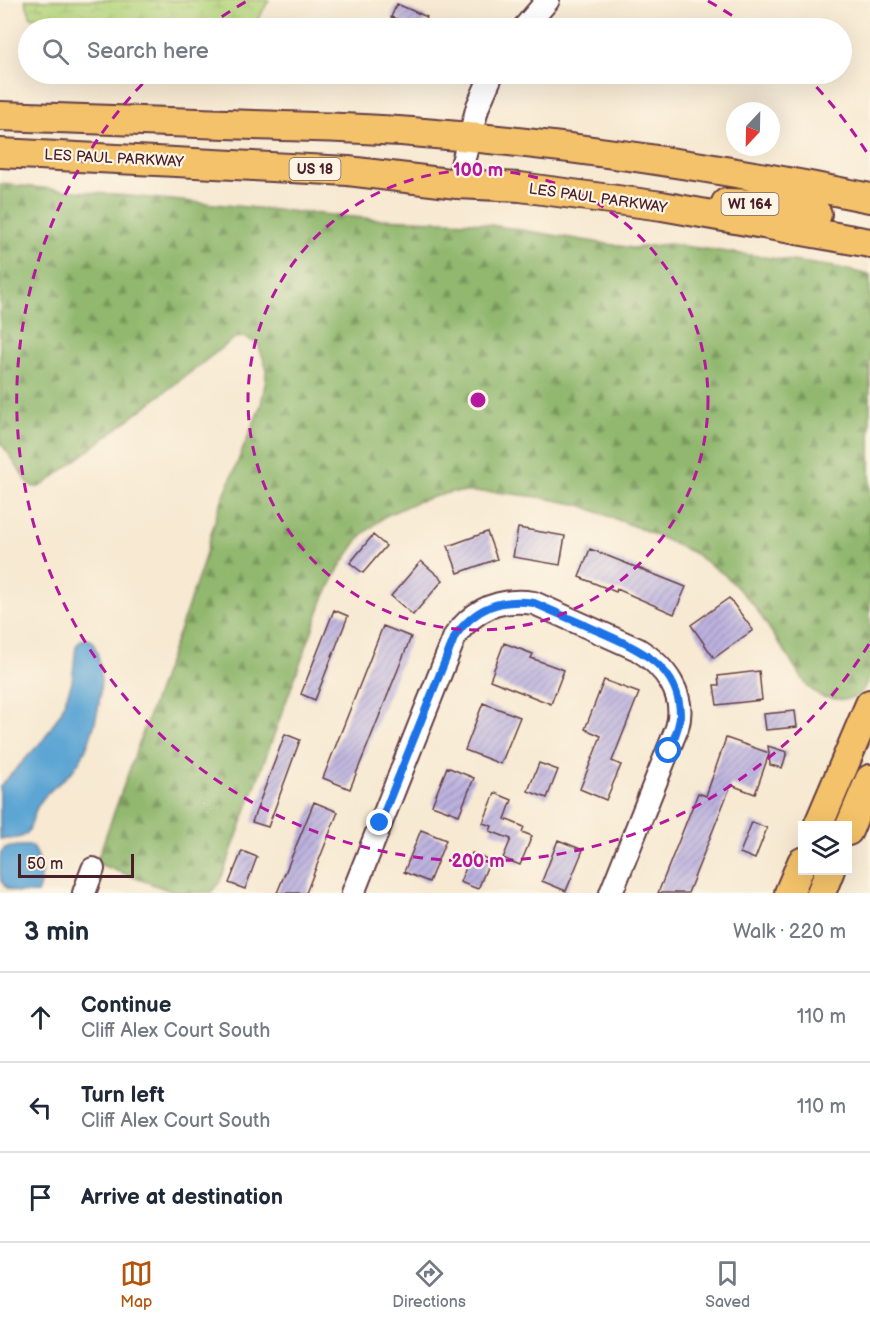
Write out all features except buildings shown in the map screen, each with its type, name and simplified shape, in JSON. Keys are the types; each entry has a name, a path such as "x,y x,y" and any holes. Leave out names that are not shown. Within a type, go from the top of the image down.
{"main road":[{"path":"0,116 378,130 468,137 695,165 870,198"},
{"name":"LES PAUL PARKWAY","path":"0,153 348,171 457,184 520,187 864,239"},
{"path":"821,821 870,704"},
{"path":"852,822 868,786"},
{"path":"789,893 798,872"},
{"path":"821,893 828,875"}],"street":[{"path":"533,18 548,0"},
{"path":"457,184 468,137 488,84"},
{"path":"352,893 455,636 465,622 482,611 499,603 516,600 534,603 638,649 666,673 677,696 681,718 611,893"},
{"path":"842,772 868,786"},
{"path":"84,893 93,869"}],"green space":[{"path":"25,0 269,0 259,18 31,17"},
{"path":"0,184 374,219 472,222 632,248 669,244 835,267 870,275 870,677 860,695 844,700 822,697 808,687 753,604 726,576 692,552 580,505 495,492 451,492 416,502 385,516 361,536 340,566 324,598 220,882 211,892 176,893 96,863 201,570 218,510 261,405 266,366 258,344 245,337 235,338 46,483 35,487 29,484 0,443"}],"water":[{"path":"81,640 92,641 98,655 100,671 98,706 89,741 74,769 41,801 27,833 13,839 0,839 0,786 44,739 61,712 72,682 76,646"},
{"path":"32,846 38,857 41,875 37,893 11,890 3,884 0,867 1,852 5,848"}],"route":[{"path":"380,823 455,636 465,622 493,605 505,602 516,600 534,603 638,649 659,665 672,683 680,707 681,718 669,751"}]}
